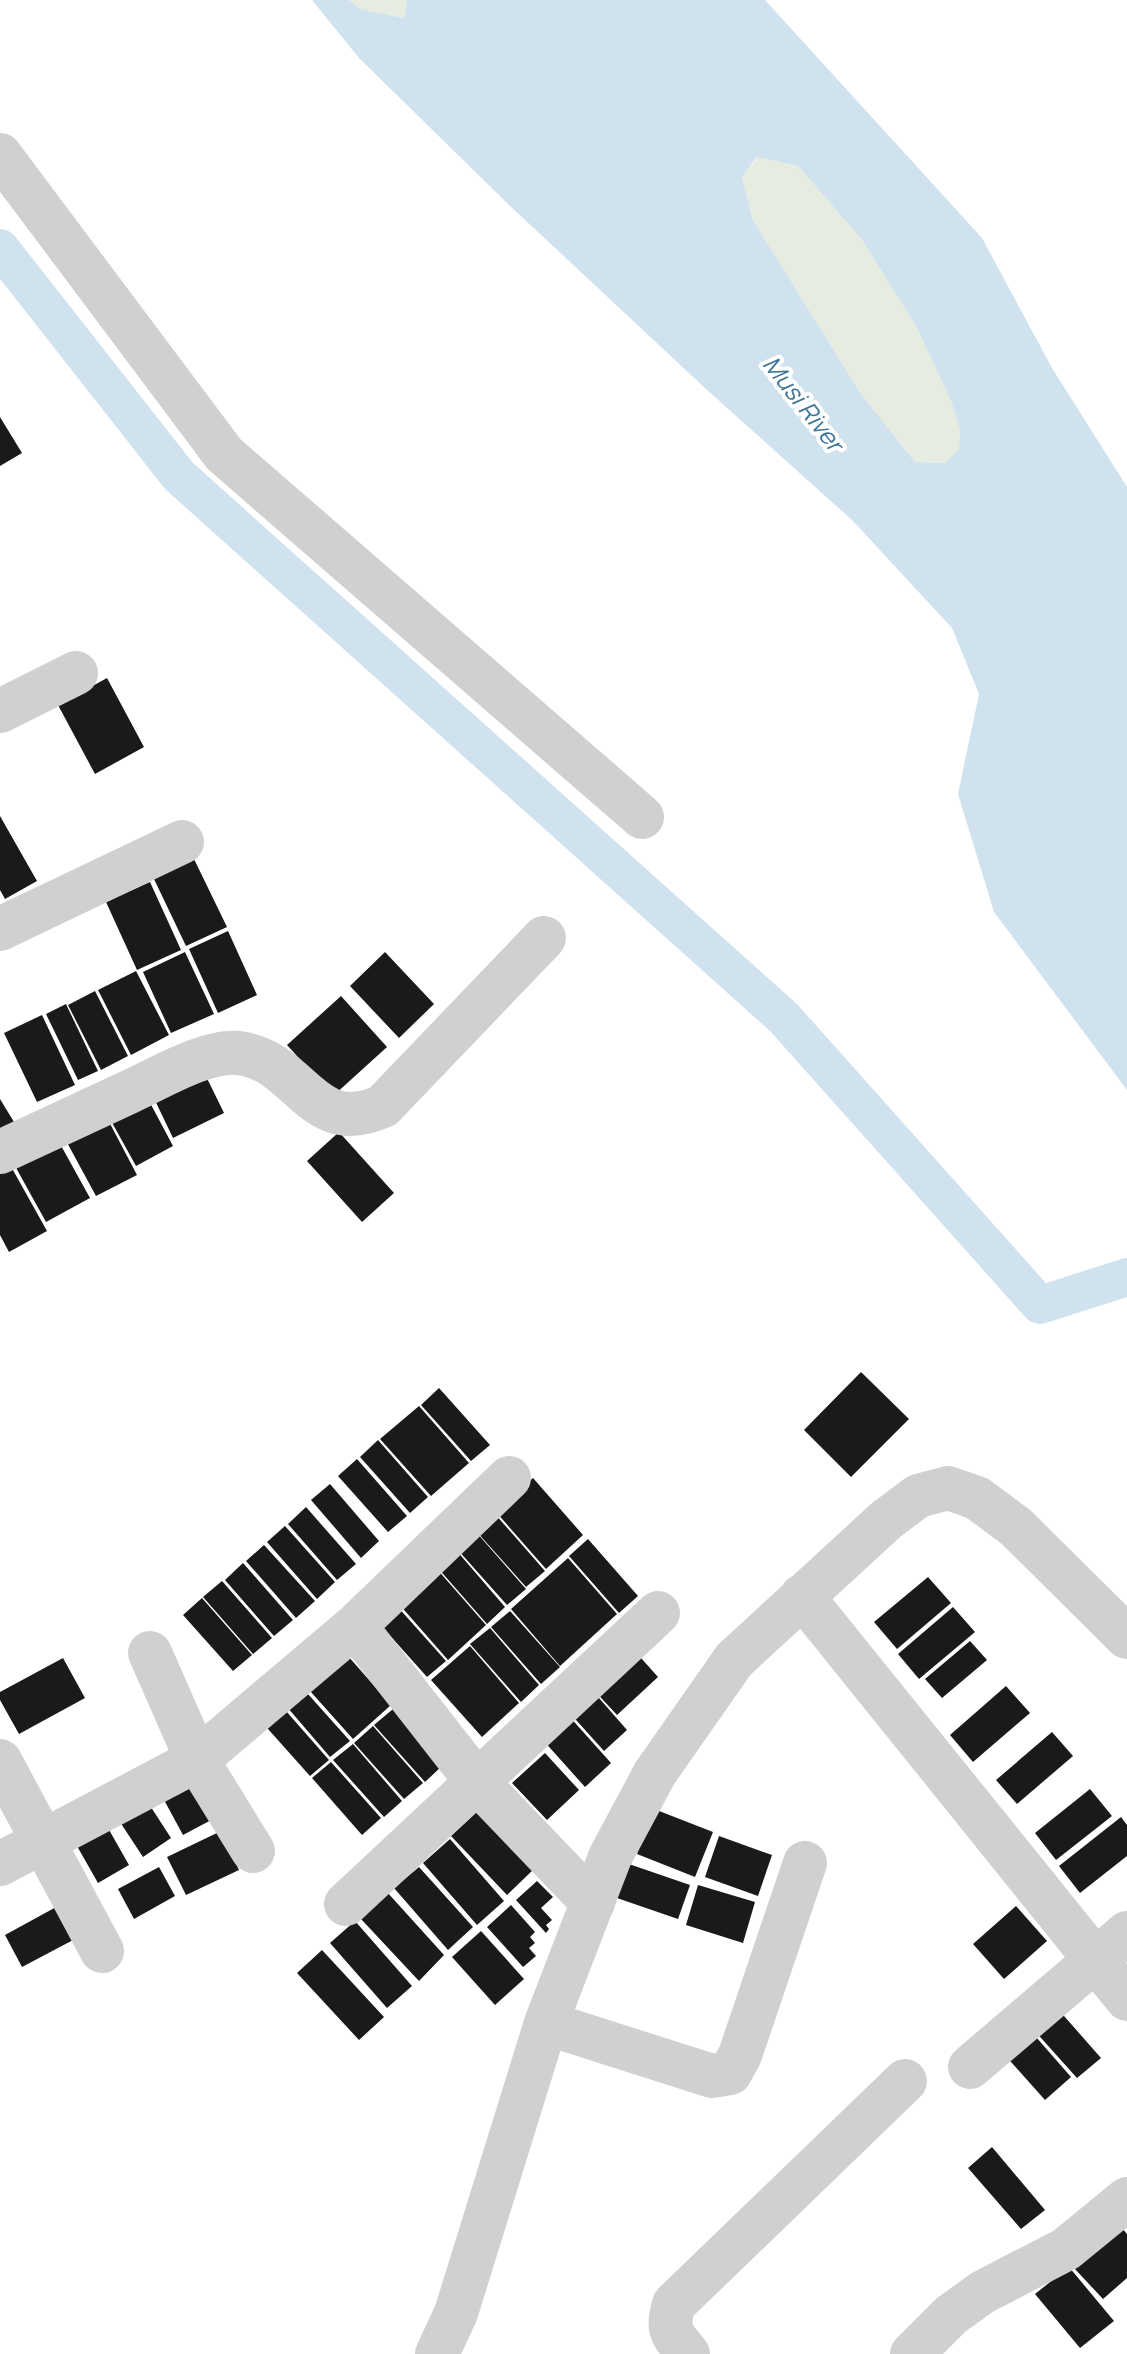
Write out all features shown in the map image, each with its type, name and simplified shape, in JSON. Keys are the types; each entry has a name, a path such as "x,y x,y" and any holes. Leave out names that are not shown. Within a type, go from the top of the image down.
{"street":[{"path":"0,155 224,454 642,817"},
{"path":"0,711 76,673"},
{"path":"0,929 182,842"},
{"path":"0,1152 194,1062 237,1053 271,1065 321,1107 344,1115 363,1115 383,1106 544,938"},
{"path":"0,1864 197,1760 355,1626 509,1478"},
{"path":"437,2354 456,2313 546,2023 610,1857 655,1773 734,1660 907,1504 918,1496 948,1488 977,1498 1016,1527 1127,1637"},
{"path":"802,1596 1112,1948 1127,1999"},
{"path":"346,1904 658,1613"},
{"path":"355,1626 477,1782 593,1903"},
{"path":"150,1653 197,1760 253,1851"},
{"path":"0,1761 102,1951"},
{"path":"546,2023 712,2076 730,2073 740,2055 805,1863"},
{"path":"970,2067 1112,1948"},
{"path":"688,2354 670,2332 669,2320 674,2304 905,2081"},
{"path":"912,2354 951,2315 983,2292 1066,2249 1127,2199"}],"shaded area":[{"path":"349,0 407,0 404,18 360,9"},
{"path":"758,157 798,166 862,240 916,326 951,401 960,430 959,449 945,463 915,462 861,394 753,220 742,177"}],"water":[{"name":"Musi River","path":"312,0 349,0 360,9 404,18 407,0 765,0 982,238 1052,368 1127,487 1127,1090 994,912 958,794 979,694 952,628 853,521 507,203 359,58","holes":["757,157 798,166 862,240 916,326 951,401 960,430 959,449 945,463 915,462 861,394 753,220 742,177"]}],"building":[{"path":"0,417 22,453 0,466"},
{"path":"107,678 144,747 95,774 58,705"},
{"path":"0,816 37,881 5,899 0,890"},
{"path":"194,859 227,927 186,946 154,879"},
{"path":"150,882 181,950 137,970 106,902"},
{"path":"228,931 257,995 218,1013 189,949"},
{"path":"185,952 214,1014 171,1033 143,972"},
{"path":"385,952 434,1004 399,1038 350,986"},
{"path":"136,971 169,1035 131,1055 98,990"},
{"path":"95,991 128,1056 101,1070 68,1005"},
{"path":"341,996 387,1047 333,1096 287,1045"},
{"path":"66,1004 98,1071 78,1080 46,1014"},
{"path":"42,1015 75,1085 37,1102 4,1033"},
{"path":"201,1066 224,1113 173,1138 150,1090"},
{"path":"0,1099 14,1122 0,1131"},
{"path":"148,1099 173,1146 136,1166 110,1119"},
{"path":"106,1116 137,1175 96,1196 64,1137"},
{"path":"339,1132 394,1193 362,1222 307,1161"},
{"path":"59,1142 90,1198 46,1222 15,1166"},
{"path":"9,1163 47,1231 9,1252 0,1235 0,1168"},
{"path":"861,1372 909,1419 851,1477 804,1430"},
{"path":"439,1388 490,1445 471,1461 421,1405"},
{"path":"419,1406 469,1463 431,1496 380,1439"},
{"path":"378,1440 428,1497 410,1513 360,1457"},
{"path":"357,1459 407,1516 388,1532 338,1476"},
{"path":"533,1478 583,1535 546,1569 496,1512"},
{"path":"330,1484 379,1541 361,1558 311,1500"},
{"path":"306,1507 356,1564 337,1580 288,1524"},
{"path":"495,1514 545,1571 526,1587 476,1531"},
{"path":"285,1526 335,1582 317,1599 267,1542"},
{"path":"476,1532 526,1589 507,1605 457,1549"},
{"path":"588,1539 638,1596 619,1613 569,1556"},
{"path":"264,1545 315,1601 296,1618 246,1561"},
{"path":"456,1550 505,1607 487,1624 437,1567"},
{"path":"568,1558 617,1614 560,1666 511,1609"},
{"path":"243,1563 293,1620 274,1636 225,1580"},
{"path":"436,1568 486,1625 448,1660 398,1603"},
{"path":"928,1577 951,1603 897,1649 874,1622"},
{"path":"222,1581 272,1638 253,1654 203,1597"},
{"path":"202,1598 252,1655 233,1671 183,1615"},
{"path":"396,1605 446,1661 427,1677 377,1621"},
{"path":"953,1607 975,1632 919,1679 898,1654"},
{"path":"510,1611 560,1667 541,1684 491,1627"},
{"path":"490,1628 539,1685 521,1702 470,1644"},
{"path":"970,1641 987,1660 942,1698 925,1679"},
{"path":"470,1646 519,1703 482,1737 431,1680"},
{"path":"341,1648 391,1705 353,1739 302,1682"},
{"path":"633,1649 658,1677 617,1715 591,1687"},
{"path":"63,1658 85,1698 19,1734 0,1700 0,1692"},
{"path":"299,1684 350,1741 330,1757 281,1700"},
{"path":"1006,1686 1030,1713 973,1762 950,1735"},
{"path":"592,1690 627,1730 604,1751 568,1711"},
{"path":"279,1703 329,1760 310,1776 260,1720"},
{"path":"393,1709 443,1765 425,1782 374,1725"},
{"path":"568,1715 611,1763 585,1787 542,1739"},
{"path":"373,1726 423,1783 404,1799 354,1743"},
{"path":"1052,1732 1073,1756 1017,1804 996,1780"},
{"path":"353,1744 402,1801 384,1817 333,1760"},
{"path":"545,1753 579,1790 547,1820 512,1783"},
{"path":"331,1762 381,1818 362,1835 312,1778"},
{"path":"195,1781 215,1818 183,1835 163,1798"},
{"path":"1090,1789 1112,1816 1056,1860 1035,1833"},
{"path":"147,1801 171,1838 143,1857 118,1819"},
{"path":"654,1809 713,1832 695,1877 637,1854"},
{"path":"479,1810 534,1869 507,1895 451,1836"},
{"path":"1121,1817 1127,1825 1127,1856 1080,1893 1059,1866"},
{"path":"104,1821 129,1865 98,1883 73,1839"},
{"path":"221,1831 239,1870 186,1895 167,1857"},
{"path":"719,1836 772,1855 758,1896 705,1877"},
{"path":"450,1839 504,1901 477,1925 423,1863"},
{"path":"626,1863 690,1885 678,1919 614,1897"},
{"path":"159,1867 175,1896 134,1919 118,1889"},
{"path":"419,1867 473,1927 448,1950 394,1888"},
{"path":"537,1881 553,1897 541,1908 552,1920 546,1925 549,1929 546,1933 516,1900"},
{"path":"698,1885 755,1902 743,1943 686,1925"},
{"path":"387,1892 444,1955 419,1981 361,1919"},
{"path":"511,1905 535,1932 530,1937 535,1943 529,1948 536,1956 523,1967 487,1927"},
{"path":"58,1906 75,1939 22,1967 5,1935"},
{"path":"1016,1906 1047,1941 1004,1979 973,1944"},
{"path":"355,1921 412,1986 387,2008 330,1943"},
{"path":"481,1931 524,1979 495,2005 452,1957"},
{"path":"322,1950 384,2017 359,2040 297,1973"},
{"path":"1057,2008 1101,2058 1077,2078 1033,2029"},
{"path":"1029,2029 1071,2077 1045,2100 1003,2053"},
{"path":"992,2147 1045,2210 1021,2229 968,2168"},
{"path":"1121,2227 1127,2234 1127,2278 1103,2299 1074,2268"},
{"path":"1069,2267 1114,2321 1080,2348 1035,2294"}],"waterway":[{"path":"0,248 179,476 784,1018 1040,1305 1127,1277"}]}
